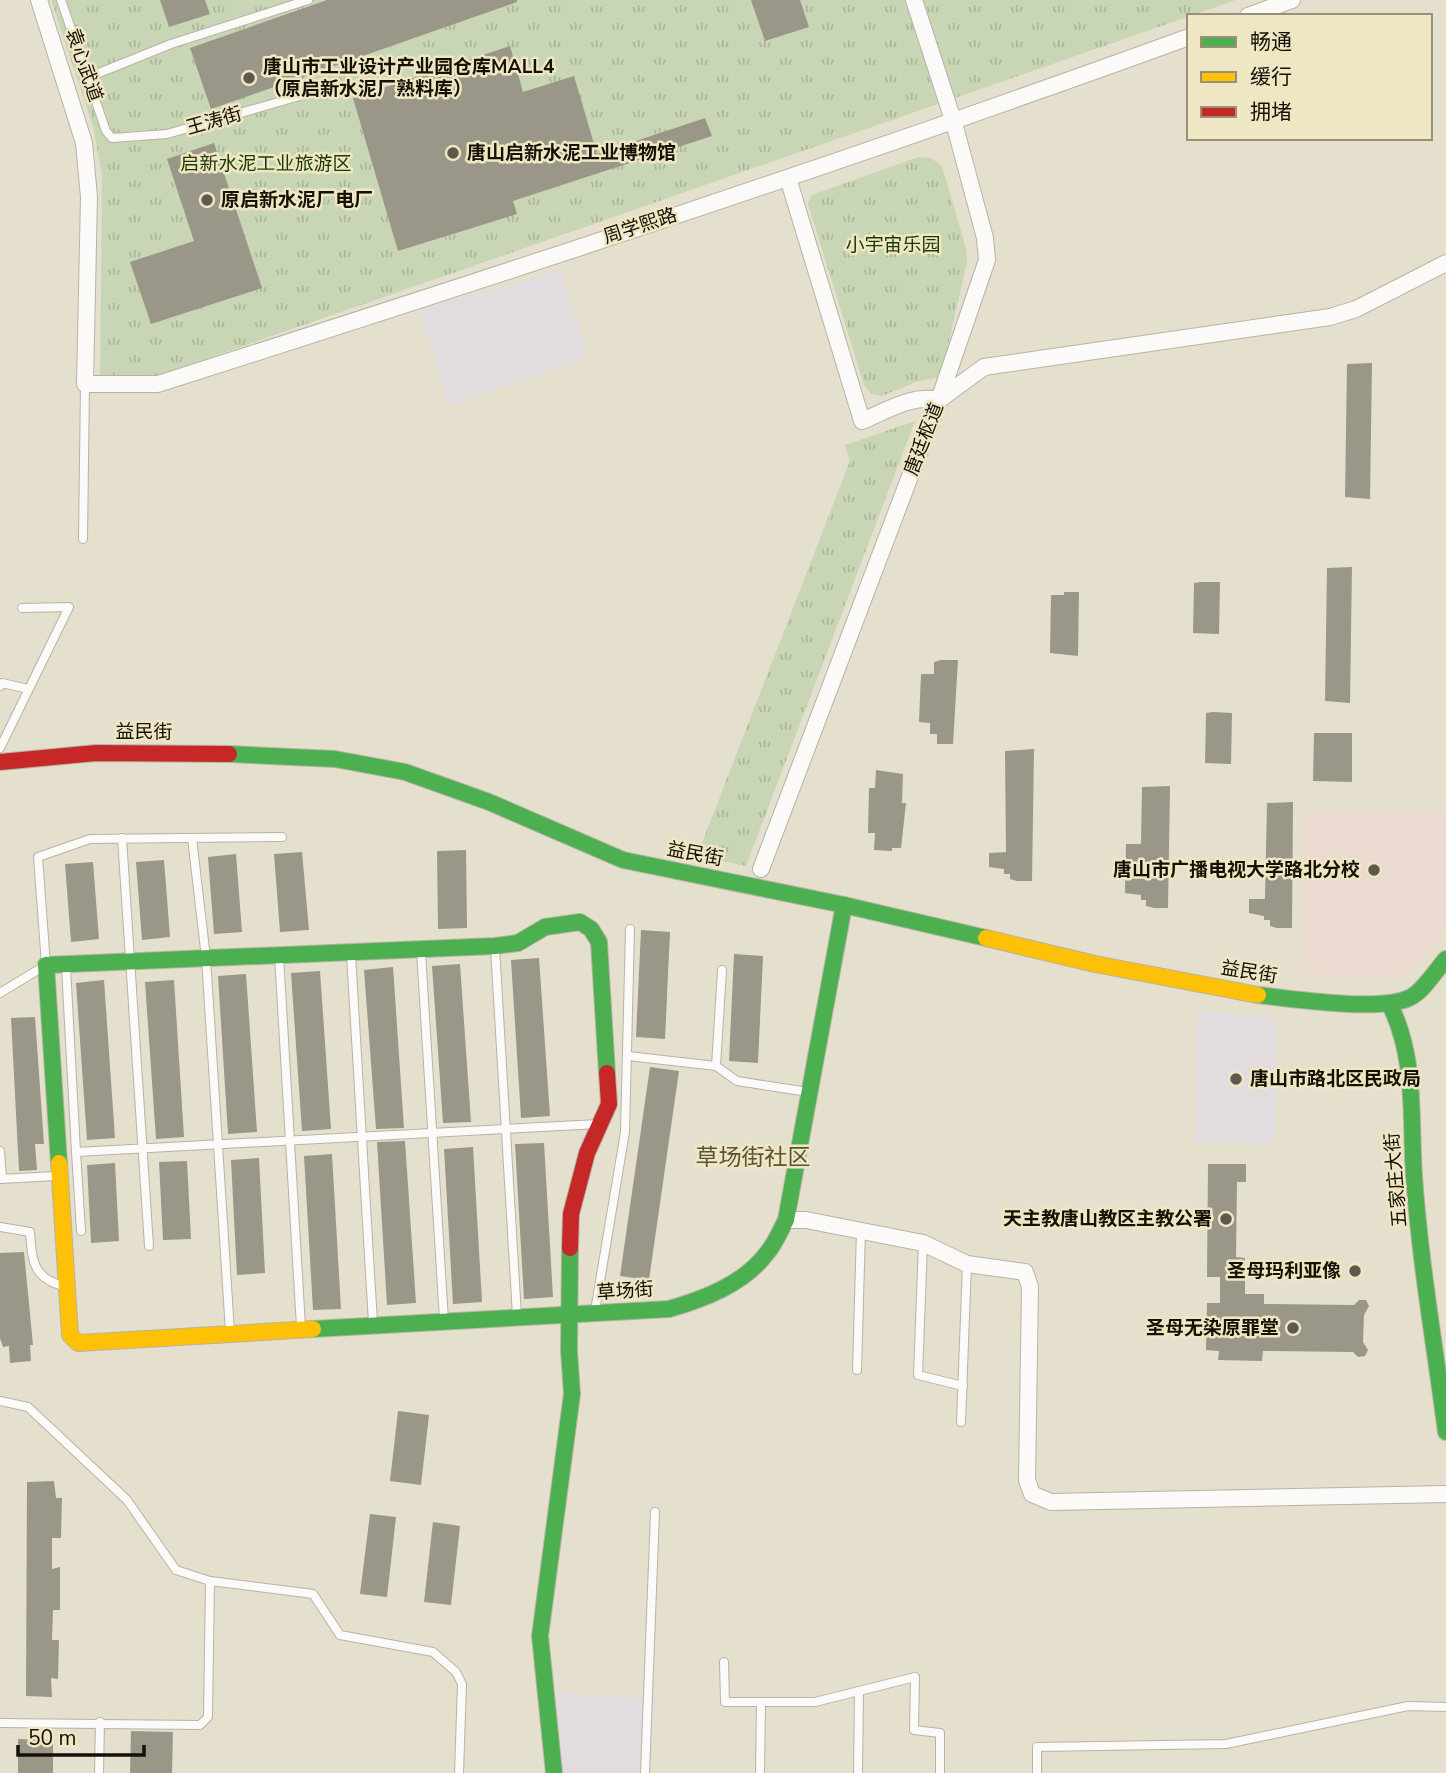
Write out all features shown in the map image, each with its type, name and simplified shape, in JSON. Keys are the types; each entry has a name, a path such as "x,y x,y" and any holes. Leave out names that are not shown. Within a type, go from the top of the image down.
{"street":[{"path":"39,0 77,117 87,165 89,197 85,384"},
{"name":"唐廷枢道","path":"761,869 939,400 987,260 985,238 954,123 914,0"},
{"path":"1254,14 1292,0"},
{"name":"周学熙路","path":"85,384 158,384 954,123 1187,38"},
{"path":"788,178 862,421 915,400 927,397 939,400 984,368 1330,317 1356,309 1446,262"},
{"name":"益民街","path":"0,762 96,753 153,752 335,759 405,772 489,802 623,860 844,905 1095,964 1254,995 1305,1001 1389,1003"},
{"name":"草场街","path":"554,1773 539,1652 572,1394 569,1352 571,1316 669,1309 705,1298 742,1276 767,1254 786,1220 844,905"},
{"path":"564,922 580,922 591,929 599,942 603,967 609,1104 587,1153 571,1214 571,1316 78,1343 70,1335 46,965 279,955 495,946 518,943 545,927 564,922"},
{"path":"1389,1003 1411,998 1446,959"},
{"name":"五家庄大街","path":"1389,1003 1399,1018 1403,1035 1414,1135 1415,1176 1446,1432"},
{"path":"786,1220 923,1242 967,1264 1025,1272 1030,1287 1027,1480 1032,1494 1051,1502 1446,1494"}],"lane":[{"name":"袁心武道","path":"61,0 106,131"},
{"path":"89,77 171,44 307,0"},
{"name":"王涛街","path":"106,131 111,138 167,134 324,89"},
{"path":"83,539 85,384"},
{"path":"0,748 69,607 22,608"},
{"path":"0,686 2,683 28,689"},
{"path":"0,993 46,965 38,857 90,839 282,837"},
{"path":"122,838 149,1246"},
{"path":"192,838 206,958 230,1335"},
{"path":"594,1314 625,1132 630,929"},
{"path":"495,946 517,1318"},
{"path":"421,949 444,1323"},
{"path":"351,952 373,1326"},
{"path":"279,955 302,1330"},
{"path":"66,964 81,1231"},
{"path":"716,1066 722,970"},
{"path":"628,1056 716,1066 737,1081 809,1093"},
{"path":"76,1152 602,1124"},
{"path":"0,1152 1,1179 59,1176"},
{"path":"0,1227 30,1232 32,1260 37,1273 50,1283 66,1287"},
{"path":"857,1370 860,1230"},
{"path":"923,1242 918,1375 963,1386"},
{"path":"961,1422 967,1264"},
{"path":"0,1401 28,1407 127,1500 176,1570 210,1581 313,1594 340,1635 433,1652 456,1672 462,1684 459,1773"},
{"path":"645,1773 655,1512"},
{"path":"0,1723 200,1725 208,1717 210,1581"},
{"path":"724,1662 725,1702 815,1702 915,1677 914,1730 940,1733 940,1773"},
{"path":"858,1773 859,1691"},
{"path":"760,1773 761,1702"},
{"path":"1037,1773 1037,1747 1226,1745 1408,1706 1446,1707"},
{"path":"99,1773 100,1723"}],"shaded area":[{"path":"560,271 589,357 448,406 420,309"},
{"name":"唐山市广播电视大学路北分校","path":"1304,811 1446,812 1446,928 1417,963 1395,978 1299,973"},
{"name":"唐山市路北区民政局","path":"1197,1011 1276,1017 1275,1143 1195,1142"},
{"path":"562,1689 578,1695 655,1699 651,1773 563,1773 556,1698"}],"green space":[{"name":"启新水泥工业旅游区","path":"51,0 1236,0 1196,14 1187,14 1187,17 169,372 133,380 100,379 102,176 93,126"},
{"name":"小宇宙乐园","path":"918,157 931,158 942,166 966,248 967,262 941,377 916,382 882,396 871,394 864,385 808,204 812,195"},
{"path":"915,421 746,866 697,856 850,461 845,445"}],"building":[{"path":"160,0 205,0 210,14 169,27"},
{"name":"唐山市工业设计产业园仓库MALL4 （原启新水泥厂熟料库）","path":"327,0 517,2 211,109 190,48"},
{"path":"751,0 800,0 809,27 765,41"},
{"name":"唐山启新水泥工业博物馆","path":"510,46 523,92 574,76 597,154 705,118 712,136 513,201 517,214 398,251 353,98"},
{"name":"原启新水泥厂电厂","path":"214,143 262,288 151,324 130,262 194,241 167,159"},
{"path":"1372,363 1370,499 1345,497 1347,364"},
{"path":"1352,567 1350,703 1325,701 1327,568"},
{"path":"1220,582 1219,634 1193,633 1194,583"},
{"path":"1064,592 1079,592 1078,656 1050,653 1051,595 1064,595"},
{"path":"958,660 953,744 937,744 937,734 930,734 930,723 919,722 921,674 934,674 934,662"},
{"path":"1206,713 1232,713 1231,764 1205,763"},
{"path":"1314,733 1352,733 1352,782 1313,781"},
{"path":"1034,749 1032,881 1017,881 1010,879 1010,874 1004,874 1004,869 989,867 989,853 1006,852 1005,751"},
{"path":"876,770 903,774 902,803 906,803 901,848 892,848 892,851 874,850 875,833 868,833 869,788 875,788"},
{"path":"1170,786 1168,908 1154,908 1146,906 1146,900 1141,900 1141,895 1125,893 1126,844 1141,844 1142,787"},
{"path":"1293,802 1292,928 1277,928 1270,926 1270,920 1264,920 1264,916 1249,913 1249,899 1265,899 1267,803"},
{"path":"466,850 467,928 438,929 437,851"},
{"path":"302,852 309,930 280,932 274,854"},
{"path":"236,854 242,932 214,934 208,857"},
{"path":"164,860 170,937 142,940 136,862"},
{"path":"93,862 99,939 71,942 65,864"},
{"path":"641,930 670,932 665,1039 636,1037"},
{"path":"734,954 763,956 758,1063 729,1061"},
{"path":"539,958 550,1116 521,1118 511,960"},
{"path":"460,964 471,1122 443,1123 432,966"},
{"path":"393,967 404,1128 376,1129 364,970"},
{"path":"320,971 331,1129 302,1131 291,973"},
{"path":"246,974 257,1132 228,1134 218,976"},
{"path":"104,980 115,1138 87,1140 76,983"},
{"path":"174,980 184,1137 156,1139 145,982"},
{"path":"35,1017 44,1144 35,1144 37,1170 19,1171 11,1018"},
{"path":"650,1067 679,1071 649,1280 620,1276"},
{"path":"405,1141 416,1303 387,1305 377,1142"},
{"path":"544,1143 553,1297 524,1299 515,1144"},
{"path":"473,1147 482,1302 453,1304 444,1149"},
{"path":"332,1154 341,1309 313,1310 304,1156"},
{"path":"259,1158 265,1273 237,1275 231,1160"},
{"path":"187,1161 191,1239 163,1240 159,1162"},
{"path":"115,1163 119,1241 91,1243 87,1165"},
{"path":"1208,1164 1246,1164 1246,1182 1237,1182 1236,1257 1245,1258 1245,1294 1264,1294 1264,1304 1354,1305 1359,1300 1366,1300 1369,1306 1364,1315 1363,1342 1368,1350 1365,1356 1358,1357 1353,1352 1263,1351 1262,1361 1218,1360 1219,1351 1206,1350 1207,1303 1220,1303 1220,1277 1207,1277"},
{"path":"24,1252 33,1345 30,1345 31,1361 10,1363 9,1346 3,1347 0,1338 0,1253"},
{"path":"398,1411 429,1415 421,1485 390,1481"},
{"path":"54,1481 56,1498 62,1498 61,1538 52,1538 52,1569 60,1567 60,1610 53,1610 52,1640 59,1640 58,1679 51,1678 52,1697 26,1696 27,1482"},
{"path":"370,1514 396,1517 387,1597 360,1594"},
{"path":"433,1522 460,1526 451,1605 424,1602"},
{"path":"131,1731 173,1732 172,1773 130,1773"},
{"path":"18,1739 53,1740 53,1773 18,1773"}],"traffic: fast":[{"path":"229,754 335,759 405,772 489,802 623,860 844,905 986,938"},
{"path":"313,1329 669,1309 709,1295 747,1273 770,1249 786,1220 844,905"},
{"path":"59,1163 46,965 495,946 518,943 545,927 580,922 591,929 599,942 607,1073"},
{"path":"1258,995 1335,1003 1395,1002 1409,998 1419,991 1446,959"},
{"path":"1389,1003 1398,1024 1408,1066 1417,1208 1446,1432"},
{"path":"554,1773 540,1636 572,1394 569,1351 570,1248"}],"traffic: slow":[{"path":"986,938 1095,964 1258,995"},
{"path":"59,1163 70,1335 78,1343 313,1329"}],"traffic: jam":[{"path":"0,762 96,753 229,754"},
{"path":"570,1248 571,1214 587,1153 609,1104 607,1073"}],"place":[{"name":"唐山市工业设计产业园仓库MALL4 （原启新水泥厂熟料库）","path":"249,78"},
{"name":"唐山启新水泥工业博物馆","path":"453,153"},
{"name":"原启新水泥厂电厂","path":"207,200"},
{"name":"唐山市广播电视大学路北分校","path":"1374,870"},
{"name":"唐山市路北区民政局","path":"1236,1079"},
{"name":"天主教唐山教区主教公署","path":"1226,1219"},
{"name":"圣母玛利亚像","path":"1355,1271"},
{"name":"圣母无染原罪堂","path":"1293,1328"}],"district":[{"name":"草场街社区","path":"753,1157"}]}
